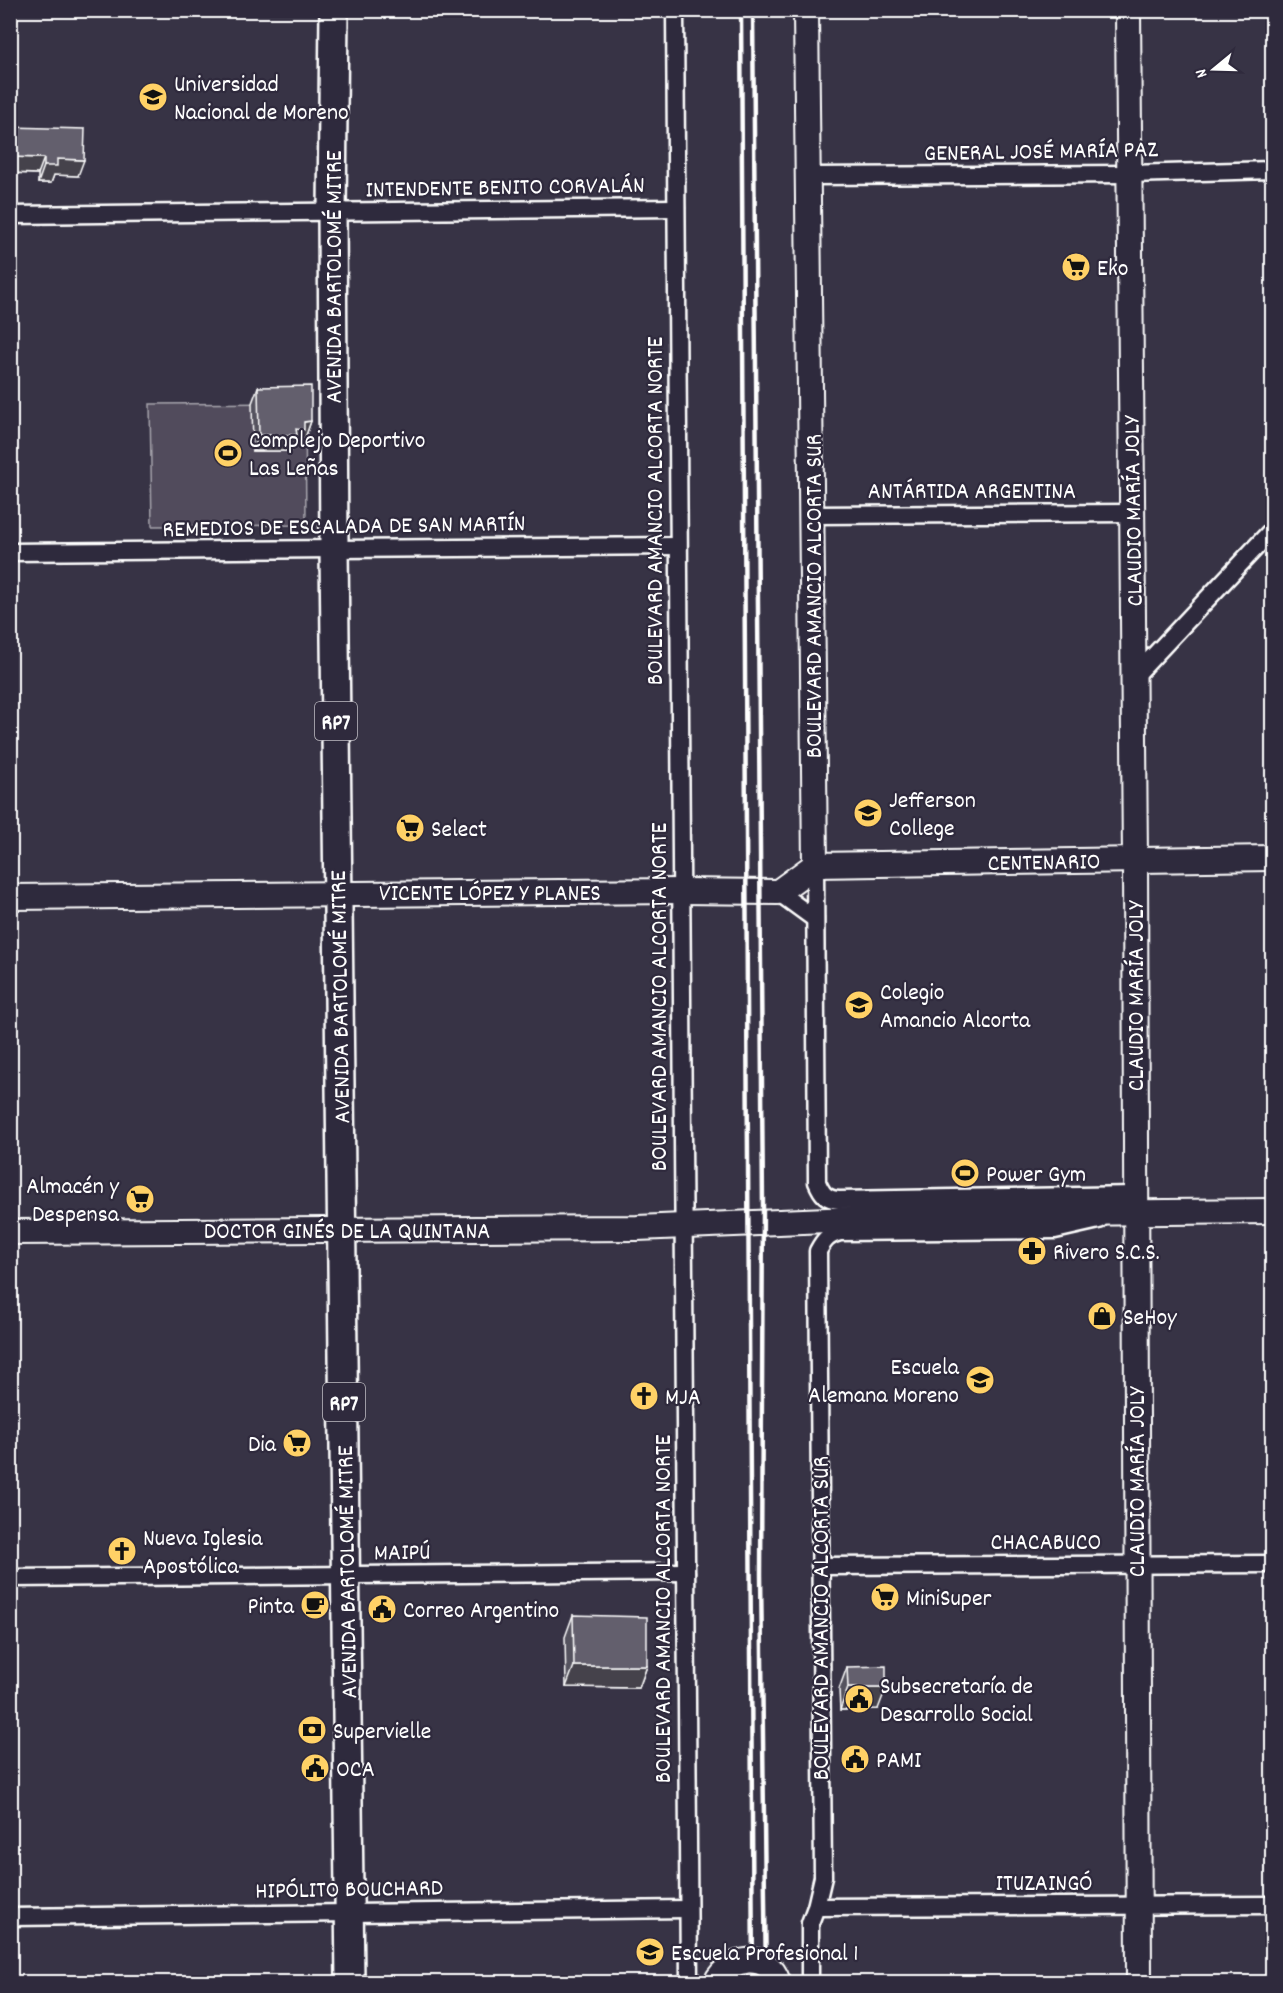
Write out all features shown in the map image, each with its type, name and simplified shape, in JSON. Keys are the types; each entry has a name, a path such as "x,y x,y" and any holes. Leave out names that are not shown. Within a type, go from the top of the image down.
{"main road":[{"name":"AVENIDA BARTOLOMÉ MITRE","path":"334,10 332,212 334,549 350,1983"}],"street":[{"name":"BOULEVARD AMANCIO ALCORTA NORTE","path":"675,10 688,1983"},
{"name":"BOULEVARD AMANCIO ALCORTA SUR","path":"806,10 817,1182 822,1192 830,1199 839,1200 1135,1204"},
{"name":"CLAUDIO MARÍA JOLY","path":"1128,10 1135,860 1139,1983"},
{"name":"GENERAL JOSÉ MARÍA PAZ","path":"809,176 1129,174 1272,170"},
{"name":"INTENDENTE BENITO CORVALÁN","path":"10,215 676,208"},
{"name":"ANTÁRTIDA ARGENTINA","path":"812,515 1132,513"},
{"path":"1133,678 1272,530"},
{"name":"REMEDIOS DE ESCALADA DE SAN MARTÍN","path":"10,552 678,546"},
{"name":"CENTENARIO","path":"815,864 1272,858"},
{"path":"815,864 778,892 815,919"},
{"name":"VICENTE LÓPEZ Y PLANES","path":"10,897 338,893 778,892"},
{"name":"BOULEVARD AMANCIO ALCORTA SUR","path":"810,1983 810,1923 823,1877 818,1251 830,1234 840,1232 1055,1230 1135,1204"},
{"name":"DOCTOR GINÉS DE LA QUINTANA","path":"10,1232 683,1227 1135,1204 1272,1211"},
{"name":"CHACABUCO","path":"820,1566 1272,1564"},
{"name":"MAIPÚ","path":"10,1578 686,1572"},
{"name":"ITUZAINGÓ","path":"816,1907 1272,1905"},
{"name":"HIPÓLITO BOUCHARD","path":"10,1917 688,1909"},
{"path":"716,1983 721,1973 730,1966 753,1961 764,1963 770,1968 778,1983"}],"shaded area":[{"name":"Complejo Deportivo Las Leñas","path":"305,403 306,525 152,526 150,404"}],"building":[{"path":"10,127 85,129 84,160 57,159 57,166 44,166 44,158 10,157"},
{"path":"311,386 311,421 304,422 304,430 296,429 297,435 259,435 258,387"},
{"path":"573,1615 647,1617 647,1666 574,1666"},
{"path":"886,1666 886,1688 848,1688 847,1667"}],"railway":[{"path":"741,10 753,1982"},
{"path":"753,10 763,1206 761,1574 766,1982"}],"place":[{"name":"Universidad Nacional de Moreno","path":"153,97"},
{"name":"Eko","path":"1076,267"},
{"name":"Complejo Deportivo Las Leñas","path":"228,453"},
{"name":"Jefferson College","path":"868,813"},
{"name":"Select","path":"410,828"},
{"name":"Colegio Amancio Alcorta","path":"859,1005"},
{"name":"Power Gym","path":"965,1173"},
{"name":"Almacén y Despensa","path":"140,1199"},
{"name":"Rivero S.C.S.","path":"1032,1251"},
{"name":"SeHoy","path":"1102,1316"},
{"name":"Escuela Alemana Moreno","path":"980,1380"},
{"name":"MJA","path":"644,1396"},
{"name":"Dia","path":"297,1443"},
{"name":"Nueva Iglesia Apostólica","path":"122,1551"},
{"name":"MiniSuper","path":"885,1597"},
{"name":"Pinta","path":"315,1605"},
{"name":"Correo Argentino","path":"382,1609"},
{"name":"Subsecretaría de Desarrollo Social","path":"859,1699"},
{"name":"Supervielle","path":"312,1730"},
{"name":"PAMI","path":"855,1759"},
{"name":"OCA","path":"315,1768"},
{"name":"Escuela Profesional 1","path":"650,1952"}]}
